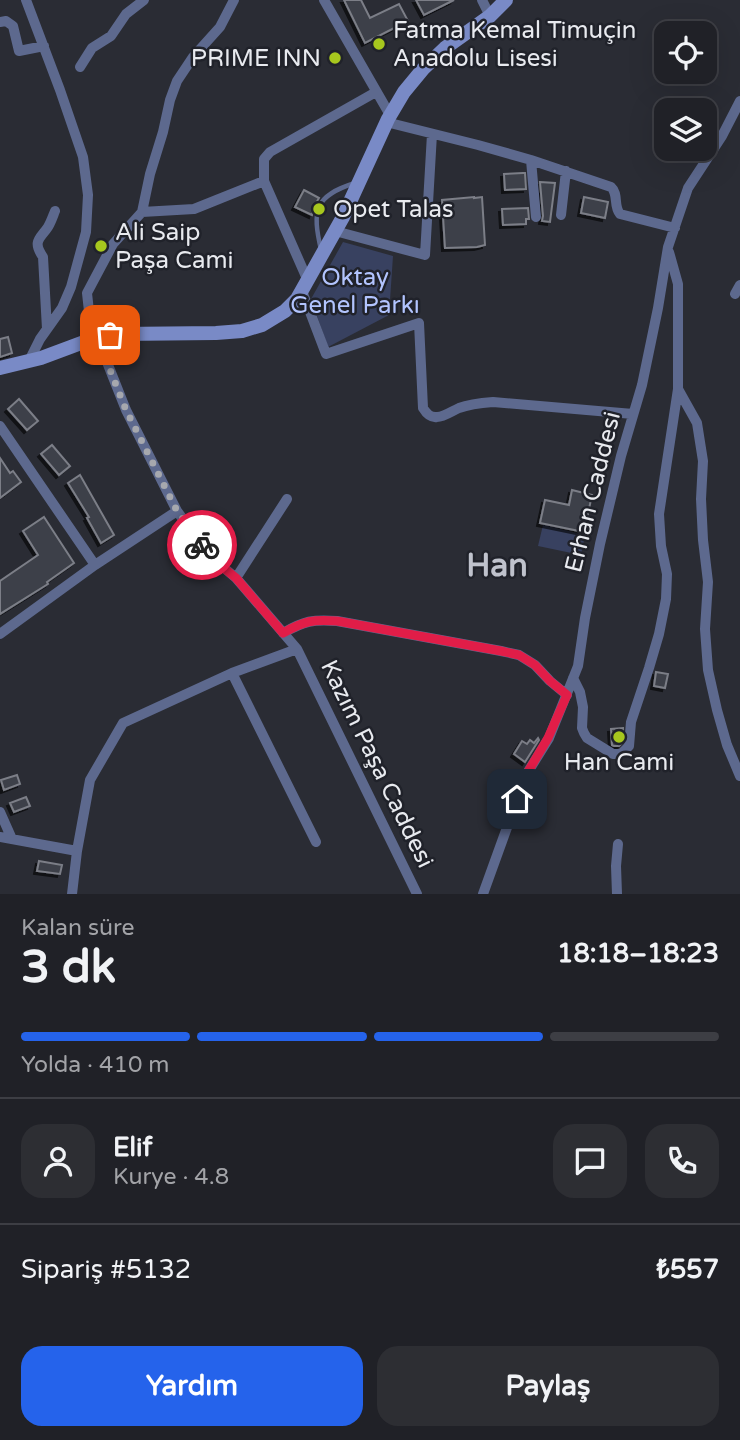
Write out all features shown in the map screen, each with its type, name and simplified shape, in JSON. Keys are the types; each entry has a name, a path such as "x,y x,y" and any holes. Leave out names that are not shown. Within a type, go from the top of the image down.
{"main road":[{"path":"0,368 29,361 94,338 119,334 216,333 252,329 285,311 298,299 360,182 388,119 408,86 433,58 456,38 490,16 506,0"}],"street":[{"path":"26,0 83,157 88,195 86,232 78,266 62,308 29,361"},
{"path":"80,67 92,48 111,36 126,14 144,0"},
{"path":"234,0 220,27 193,57 177,81 142,212 194,209 264,181"},
{"path":"324,0 376,92 388,119 432,134 531,160 611,187 615,192 616,209 623,216 675,228"},
{"path":"482,0 490,16"},
{"path":"0,22 6,21 13,26 19,51 44,46"},
{"path":"376,92 267,154 263,162 264,181 305,286 326,354 419,323 423,408 432,417 473,404 494,402 633,414"},
{"name":"Erhan Caddesi","path":"483,894 526,775 548,738 578,666 600,544 621,456 642,385 668,247 688,188 722,136 740,101"},
{"path":"335,231 425,255 432,134"},
{"path":"531,160 536,217"},
{"path":"561,215 566,172"},
{"path":"47,330 43,257 37,244 38,237 47,228 55,211"},
{"name":"Kazım Paşa Caddesi","path":"142,212 113,244 88,293 94,338 126,410 177,511 209,556 236,578 296,649 417,894"},
{"path":"573,678 582,700 582,728 587,738 613,754 624,752 629,746 631,722 653,657 666,599 667,573 661,546 659,514 678,389 678,284 668,247"},
{"path":"678,389 697,423 704,461 701,499 708,582 705,629 708,670 726,745 740,776"},
{"path":"0,426 95,565"},
{"path":"236,578 287,499"},
{"path":"0,634 95,565 177,511"},
{"path":"283,633 300,623 337,621 501,651 519,655 535,665 567,695"},
{"path":"72,894 90,780 123,723 232,673 296,649"},
{"path":"232,673 316,842"},
{"path":"0,811 12,839"},
{"path":"0,836 78,851"},
{"path":"617,894 618,844"}],"lane":[{"path":"322,255 316,227 318,208 328,195 360,182"}],"green space":[{"name":"Oktay Genel Parkı","path":"343,242 393,256 389,315 328,347 311,299"},
{"path":"543,525 585,535 581,555 538,546"}],"building":[{"path":"344,0 361,0 370,18 399,4 408,21 365,43"},
{"path":"416,0 454,0 424,15"},
{"path":"525,173 526,189 505,190 504,174"},
{"path":"540,182 555,183 550,222 542,221"},
{"path":"304,190 319,198 312,215 295,207"},
{"path":"482,197 485,245 445,248 442,200"},
{"path":"584,197 608,202 605,218 581,213"},
{"path":"528,208 529,219 526,219 526,224 503,225 502,209"},
{"path":"8,337 12,353 0,357 0,339"},
{"path":"19,399 38,421 27,430 8,409"},
{"path":"52,445 70,466 59,475 41,454"},
{"path":"0,458 10,473 13,471 21,482 0,498"},
{"path":"80,475 114,535 101,543 68,483"},
{"path":"572,490 592,495 584,532 540,523 545,500 569,505"},
{"path":"44,517 74,563 47,582 48,584 0,614 0,581 38,555 23,531"},
{"path":"656,672 668,674 665,688 654,686"},
{"name":"Han Cami","path":"623,728 622,743 619,746 612,745 611,729"},
{"path":"538,738 525,762 514,754 522,741 527,744 530,740 534,743"},
{"path":"17,775 20,784 4,790 1,780"},
{"path":"26,797 30,806 14,812 10,803"},
{"path":"39,861 62,865 60,874 37,871"}],"way so far":[{"path":"110,335 97,337 126,410 177,511 202,545"}],"place":[{"name":"Fatma Kemal Timuçin Anadolu Lisesi","path":"379,44"},
{"name":"PRIME INN","path":"335,58"},
{"name":"Opet Talas","path":"319,209"},
{"name":"Ali Saip Paşa Cami","path":"101,246"},
{"name":"Han Cami","path":"619,737"}],"district":[{"name":"Han","path":"497,566"}],"route":[{"path":"202,545 209,556 236,578 283,633 300,623 337,621 501,651 519,655 535,665 567,695 548,738 526,775 517,799"}]}
